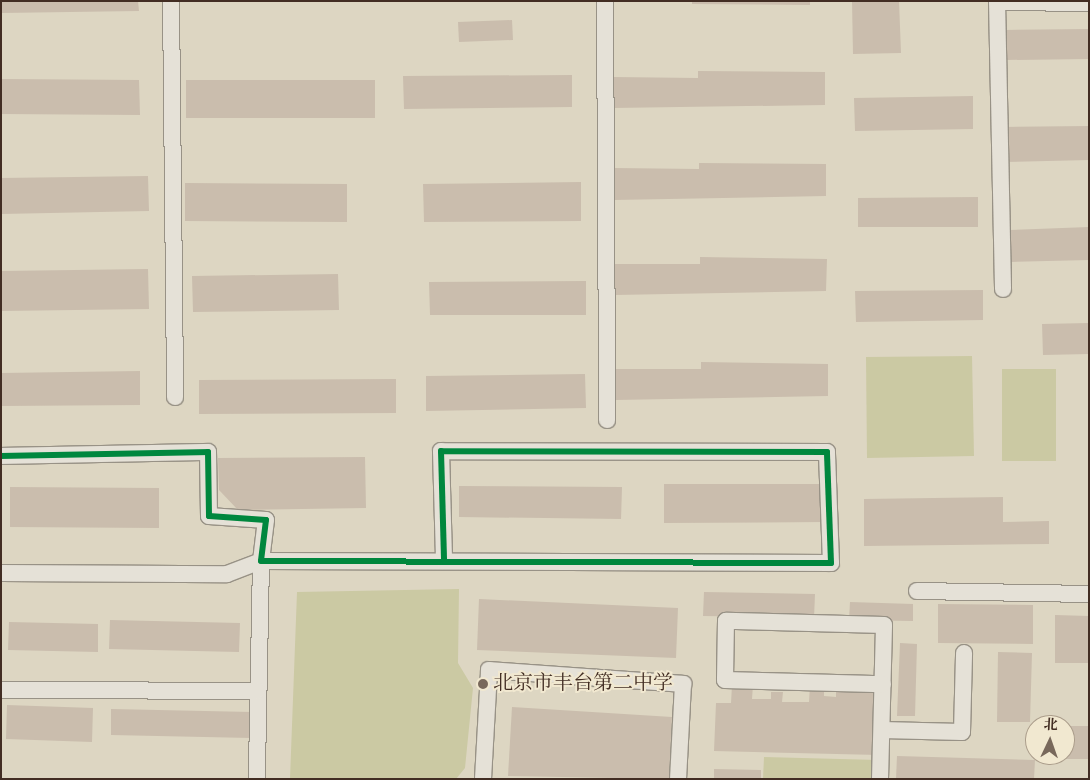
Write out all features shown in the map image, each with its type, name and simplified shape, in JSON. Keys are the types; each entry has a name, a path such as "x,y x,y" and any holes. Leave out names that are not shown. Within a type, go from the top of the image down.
{"street":[{"path":"171,1 175,397"},
{"path":"605,1 607,420"},
{"path":"1003,288 997,2 1089,3"},
{"path":"1,573 227,574 261,561 831,563 827,452 441,451 444,561"},
{"path":"1,456 208,452 210,516 266,520 261,561 257,779"},
{"path":"916,591 1089,594"},
{"path":"880,779 882,730 883,684 884,625 726,621 725,680 883,684"},
{"path":"882,730 962,732 964,653"},
{"path":"483,779 489,670 683,684 678,779"},
{"path":"1,690 258,691"}],"shaded area":[{"path":"972,356 974,456 867,458 866,357"},
{"path":"1002,369 1056,369 1056,461 1002,461"},
{"path":"459,589 458,663 473,688 465,768 456,779 290,779 297,592"},
{"path":"764,757 878,760 877,779 763,779"}],"building":[{"path":"1,1 138,1 139,11 1,13"},
{"path":"692,1 810,1 810,5 692,4"},
{"path":"852,1 899,1 901,53 853,54"},
{"path":"512,20 513,40 459,42 458,22"},
{"path":"1089,29 1089,59 1006,60 1005,30"},
{"path":"698,71 825,72 825,105 613,108 613,77 698,78"},
{"path":"572,75 572,107 404,109 403,76"},
{"path":"1,79 139,80 140,115 1,114"},
{"path":"186,80 375,80 375,118 186,118"},
{"path":"973,96 973,129 855,131 854,98"},
{"path":"1089,126 1089,160 1005,162 1004,127"},
{"path":"699,163 826,164 826,196 614,200 614,168 699,169"},
{"path":"148,176 149,211 1,214 1,178"},
{"path":"581,182 581,221 424,222 423,184"},
{"path":"185,183 347,184 347,222 185,221"},
{"path":"978,197 978,227 858,227 858,198"},
{"path":"1089,227 1089,260 1011,262 1010,230"},
{"path":"700,257 827,259 826,291 615,295 615,264 700,264"},
{"path":"148,269 149,309 1,311 1,271"},
{"path":"338,274 339,310 193,312 192,276"},
{"path":"586,281 586,315 430,315 429,282"},
{"path":"983,290 983,320 856,322 855,291"},
{"path":"1089,323 1089,354 1043,355 1042,324"},
{"path":"701,362 828,364 828,396 616,400 616,369 701,369"},
{"path":"140,371 140,405 1,406 1,373"},
{"path":"585,374 586,408 426,411 426,376"},
{"path":"396,379 396,413 199,414 199,380"},
{"path":"365,457 366,508 238,510 219,490 218,458"},
{"path":"664,484 824,484 824,522 664,523"},
{"path":"459,486 622,487 621,519 459,517"},
{"path":"10,487 159,488 159,528 10,527"},
{"path":"1003,497 1003,522 1049,521 1049,544 864,546 864,499"},
{"path":"704,592 815,594 814,618 703,616"},
{"path":"479,599 678,608 676,658 477,650"},
{"path":"850,602 913,604 913,621 849,620"},
{"path":"938,604 1033,605 1033,644 938,643"},
{"path":"1055,615 1089,616 1089,663 1055,663"},
{"path":"110,620 240,623 239,652 109,649"},
{"path":"9,622 98,624 98,652 8,650"},
{"path":"900,643 917,644 915,716 897,716"},
{"path":"998,652 1032,653 1030,715 1025,715 1025,722 997,722"},
{"path":"732,685 753,685 752,699 771,699 771,692 783,692 782,702 809,702 810,685 824,685 824,696 836,697 836,691 881,690 879,755 714,751 716,703 731,703"},
{"path":"7,705 93,708 92,742 6,739"},
{"path":"512,707 672,717 669,779 508,776"},
{"path":"111,709 252,712 251,738 111,735"},
{"path":"1075,726 1089,726 1089,759 1075,759"},
{"path":"897,756 1025,760 1025,765 1035,765 1034,779 896,779"},
{"path":"714,769 761,770 761,779 714,779"}],"cycle path":[{"path":"1,456 208,452 209,516 266,520 261,561 831,563 827,452 441,451 444,561"}],"place":[{"name":"北京市丰台第二中学","path":"483,684"}]}
